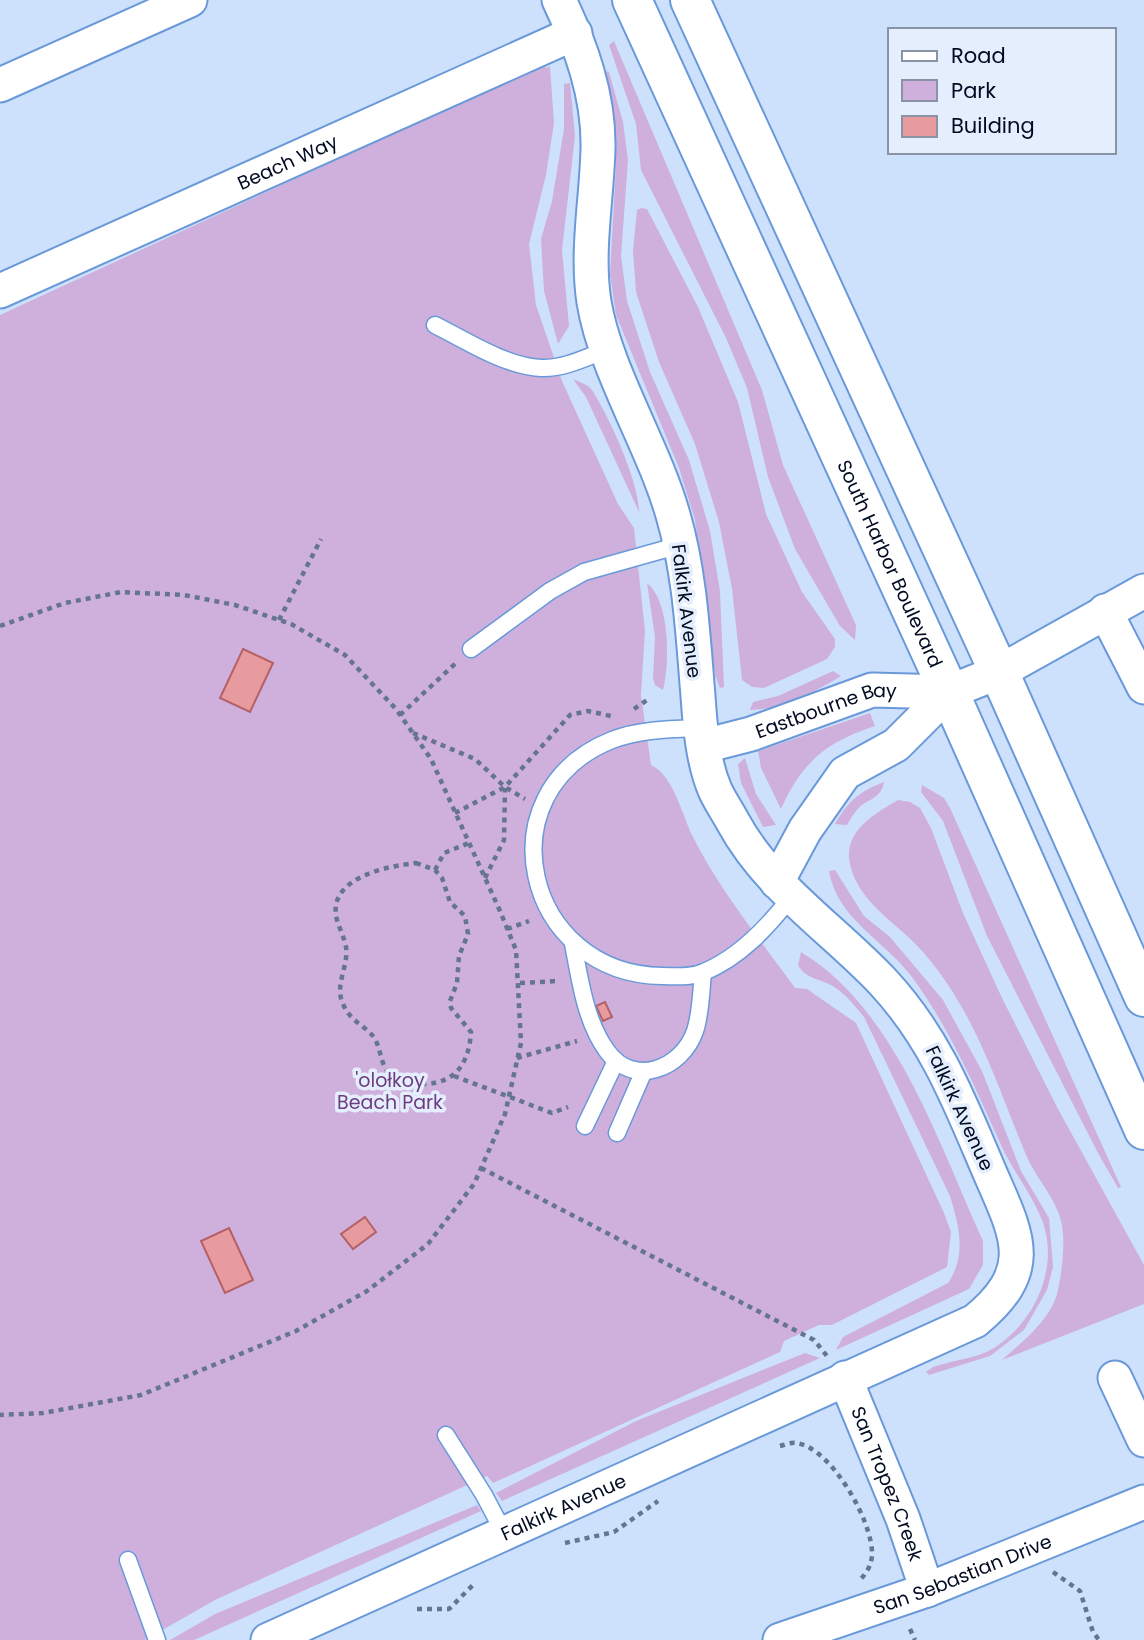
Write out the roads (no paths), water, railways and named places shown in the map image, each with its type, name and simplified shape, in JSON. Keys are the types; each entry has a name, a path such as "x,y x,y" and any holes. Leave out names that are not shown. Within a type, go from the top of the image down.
{"main road":[{"name":"South Harbor Boulevard","path":"632,0 949,692 1144,1130"},
{"path":"690,0 999,672 1144,997"}],"street":[{"path":"0,85 190,0"},
{"name":"Falkirk Avenue","path":"268,1640 975,1321 999,1302 1013,1279 1017,1249 1010,1218 944,1065 883,983 784,889 738,832 714,788 703,737 686,574 680,545 654,456 608,349 594,290 592,252 598,145 596,103 575,33 559,0"},
{"name":"Beach Way","path":"0,291 575,33"},
{"name":"Eastbourne Bay","path":"703,737 751,734 872,690 949,692 999,672 1144,591"},
{"path":"1105,611 1144,687"},
{"name":"Eastbourne Bay","path":"784,889 804,830 845,773 896,746 949,692"},
{"name":"San Tropez Creek","path":"845,1378 903,1519 927,1590"},
{"path":"1115,1378 1144,1440"},
{"name":"San Sebastian Drive","path":"796,1637 927,1590 1144,1502"}],"lane":[{"path":"435,326 513,362 541,368 565,365 608,349"},
{"path":"471,649 550,591 584,572 680,545"},
{"path":"703,737 654,731 613,740 578,759 559,779 540,808 533,839 536,878 550,914 573,944 602,965 647,975 684,976 703,972 763,933 784,889"},
{"path":"573,944 579,977 597,1031 616,1061 625,1068 643,1073 663,1068 680,1056 694,1033 703,972"},
{"path":"585,1126 616,1061"},
{"path":"617,1133 643,1073"},
{"path":"446,1435 484,1495 504,1533"},
{"path":"128,1560 157,1640"}],"park label":[{"name":"'olołkoy Beach Park","path":"390,1091"}]}
